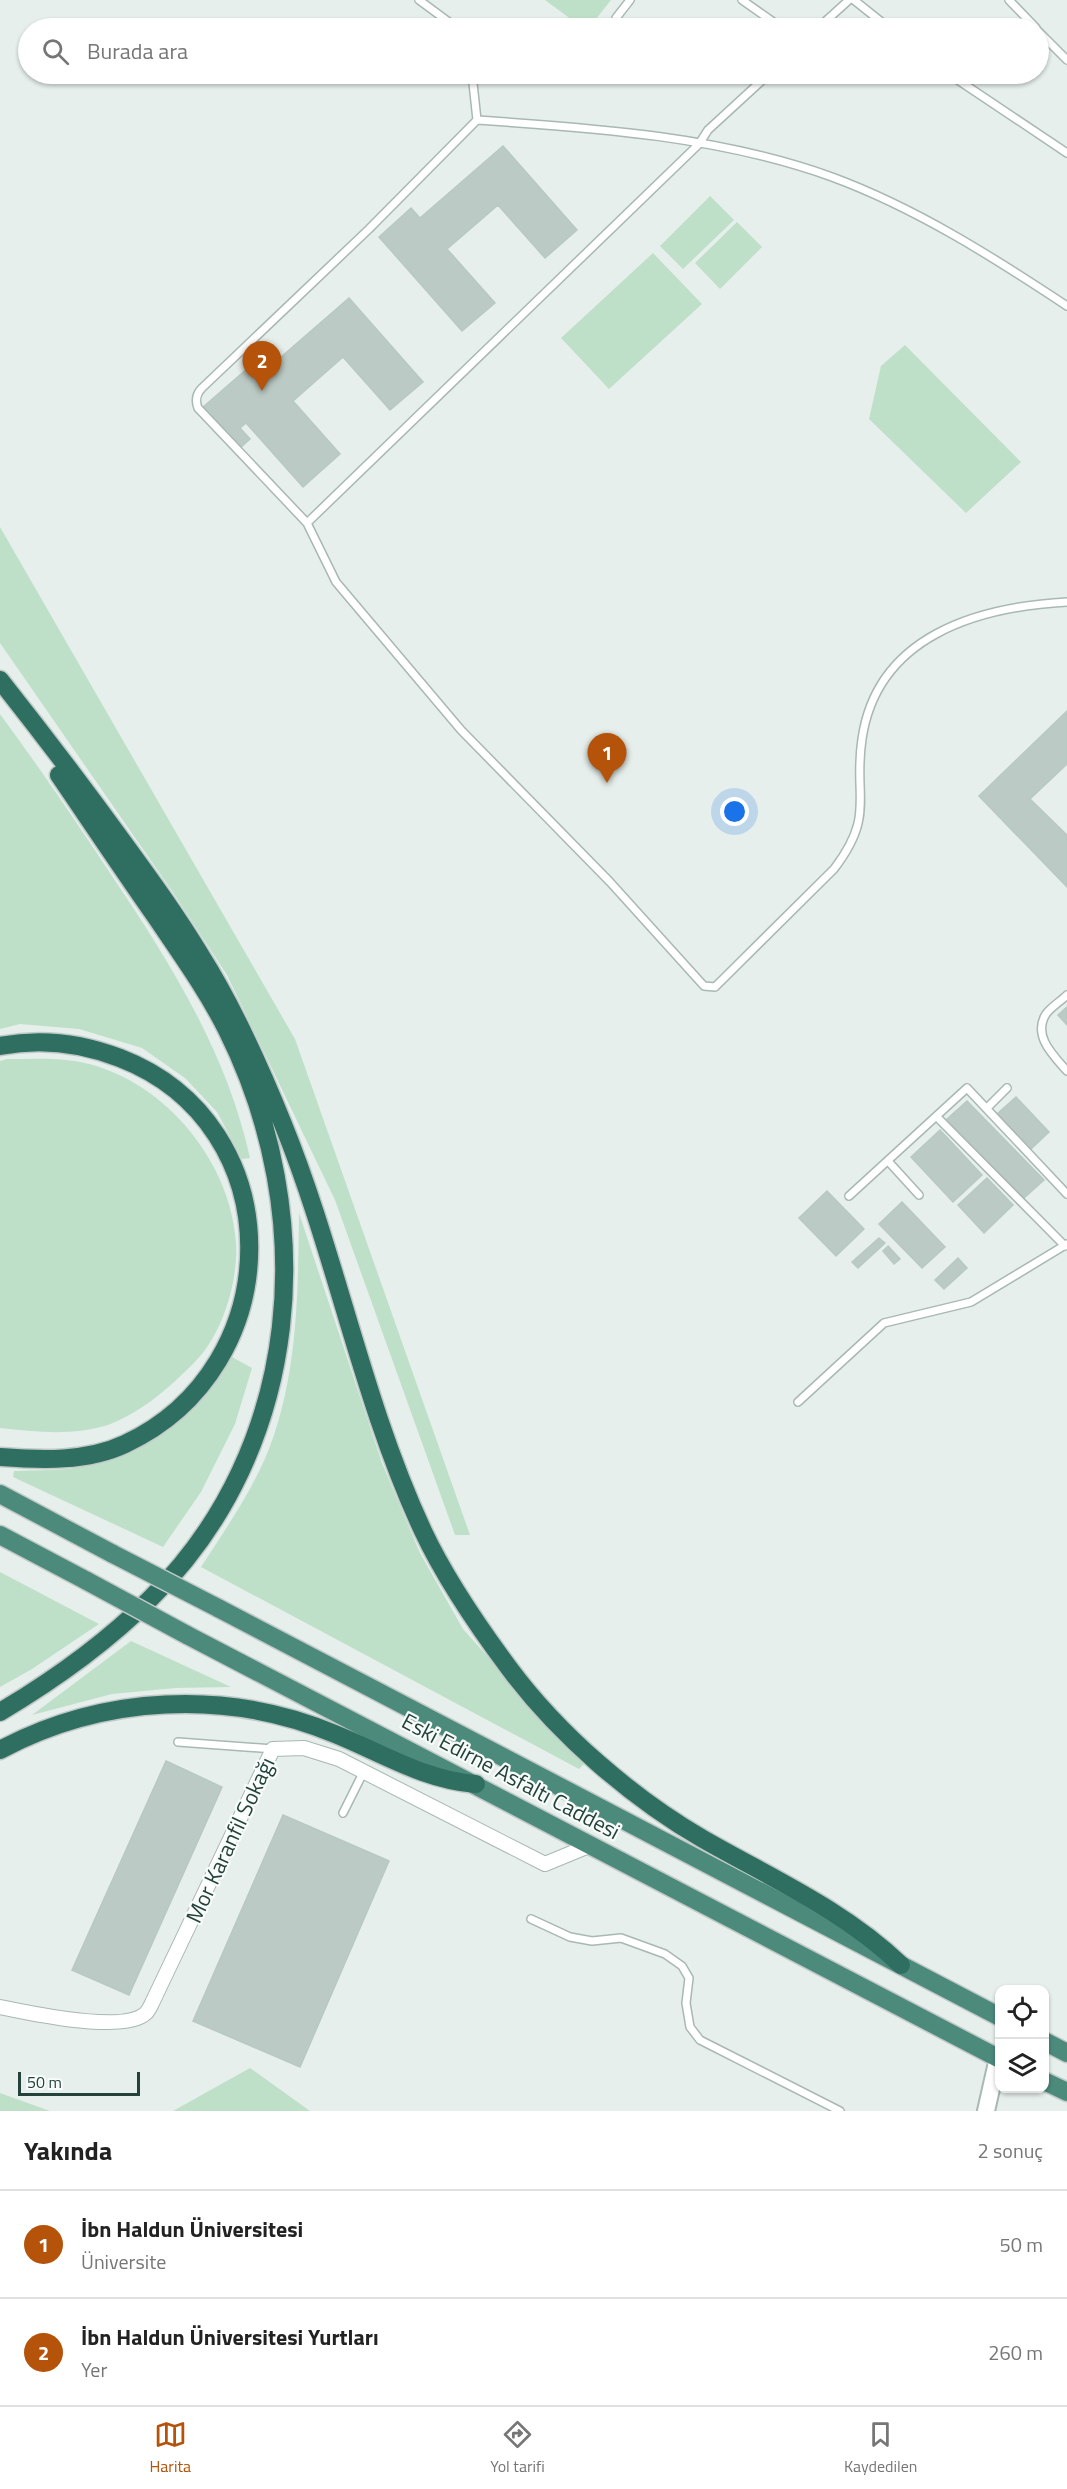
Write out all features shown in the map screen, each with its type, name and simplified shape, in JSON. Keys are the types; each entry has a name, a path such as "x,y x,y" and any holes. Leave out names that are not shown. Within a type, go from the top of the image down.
{"highway":[{"path":"0,680 54,749 175,915 220,988 257,1064 293,1150 322,1232 371,1394 409,1497 444,1572 467,1609 532,1696 583,1747 630,1789 700,1837 849,1921 878,1942 901,1965"},
{"path":"0,689 205,990 228,1032 253,1094 270,1146 277,1179 285,1251 284,1304 271,1388 245,1460 207,1529 182,1563 152,1597 116,1630 79,1660 0,1712"},
{"path":"0,1046 16,1042 81,1045 138,1065 185,1098 213,1131 233,1170 247,1215 250,1266 240,1314 222,1356 207,1380 171,1414 124,1445 97,1453 72,1458 0,1457"},
{"name":"Eski Edirne Asfaltı Caddesi","path":"0,1494 995,2015"},
{"name":"Eski Edirne Asfaltı Caddesi","path":"0,1535 187,1635 995,2056"},
{"path":"0,1750 45,1730 102,1713 168,1704 204,1704 258,1710 294,1718 412,1769 435,1777 476,1784"},
{"path":"1049,2045 1067,2054"},
{"path":"1049,2083 1067,2092"}],"street":[{"name":"Mor Karanfil Sokağı","path":"0,2007 57,2019 126,2022 145,2014 273,1749 304,1748 339,1759 545,1864 591,1845"},
{"path":"986,2111 995,2074"}],"lane":[{"path":"419,0 443,18"},
{"path":"616,18 630,0"},
{"path":"742,0 768,18"},
{"path":"829,18 849,0"},
{"path":"854,0 876,18"},
{"path":"1009,0 1026,18"},
{"path":"1049,42 1067,60"},
{"path":"473,84 477,120"},
{"path":"307,523 699,144 708,130 758,84"},
{"path":"964,84 1067,153"},
{"path":"1067,306 994,258 904,209 831,177 747,153 699,144 575,126 477,120 369,229 198,392 196,398 198,408 307,523 336,582 461,730 610,882 707,987 715,987 834,869 850,849 858,831 862,805 860,760 868,710 892,667 915,646 938,632 969,619 1001,609 1067,602"},
{"path":"1067,995 1046,1014 1042,1032 1046,1047 1067,1071"},
{"path":"987,1108 1007,1088"},
{"path":"849,1196 967,1089 1067,1194"},
{"path":"798,1402 883,1324 971,1302 1066,1245 937,1117"},
{"path":"888,1161 919,1195"},
{"path":"178,1742 273,1749"},
{"path":"343,1813 364,1771"},
{"path":"531,1919 570,1937 592,1941 621,1938 665,1954 682,1966 689,1978 686,2003 690,2027 700,2040 840,2111"}],"green space":[{"path":"545,0 611,0 597,18 569,18"},
{"path":"710,196 734,220 683,269 660,246"},
{"path":"737,222 762,247 720,289 695,263"},
{"path":"653,253 702,304 609,389 561,338"},
{"path":"905,345 1021,462 966,513 869,419 881,366"},
{"path":"0,527 295,1039 470,1535 455,1535 335,1200 227,975 172,891 0,643"},
{"path":"0,714 85,835 176,976 212,1046 227,1082 250,1158 242,1159 217,1112 185,1078 142,1048 79,1029 20,1024 0,1029"},
{"path":"7,1059 69,1060 89,1064 118,1074 144,1089 168,1108 190,1131 208,1156 222,1184 231,1213 236,1243 234,1280 218,1329 199,1357 166,1389 134,1412 108,1425 81,1431 54,1432 0,1428 0,1061"},
{"path":"299,1213 382,1463 420,1553 463,1629 584,1764 579,1769 201,1567 242,1503 260,1469 282,1408 295,1325"},
{"path":"232,1357 252,1368 235,1424 201,1492 163,1547 13,1477 14,1471 74,1468 125,1453 146,1443 183,1415 200,1398"},
{"path":"0,1572 99,1624 32,1669 0,1687"},
{"path":"131,1641 231,1687 176,1688 112,1694 32,1715"},
{"path":"250,2068 310,2111 173,2111"},
{"path":"0,2093 50,2111 0,2111"}],"building":[{"path":"503,146 577,230 545,258 498,205 447,249 495,303 462,331 379,237 411,208 420,218"},
{"path":"349,298 423,382 390,410 343,357 293,401 340,454 303,487 246,423 240,428 250,439 239,449 202,408 257,360 266,370"},
{"path":"1067,711 1067,764 1030,799 1067,835 1067,887 979,796"},
{"path":"1067,1007 1067,1025 1058,1015"},
{"path":"1016,1097 1049,1132 1031,1149 997,1114"},
{"path":"967,1101 1044,1180 1024,1198 946,1120"},
{"path":"940,1130 982,1175 953,1202 911,1157"},
{"path":"987,1178 1013,1205 984,1233 958,1205"},
{"path":"827,1191 864,1229 836,1256 799,1218"},
{"path":"902,1202 945,1247 922,1268 879,1224"},
{"path":"879,1238 885,1243 858,1268 852,1262"},
{"path":"888,1246 900,1259 894,1264 883,1251"},
{"path":"958,1258 967,1268 944,1289 935,1280"},
{"path":"166,1761 222,1787 129,1995 72,1970"},
{"path":"283,1815 389,1861 300,2067 193,2021"}],"place":[{"name":"İbn Haldun Üniversitesi Yurtları","path":"262,391"},
{"name":"İbn Haldun Üniversitesi","path":"607,783"}]}
